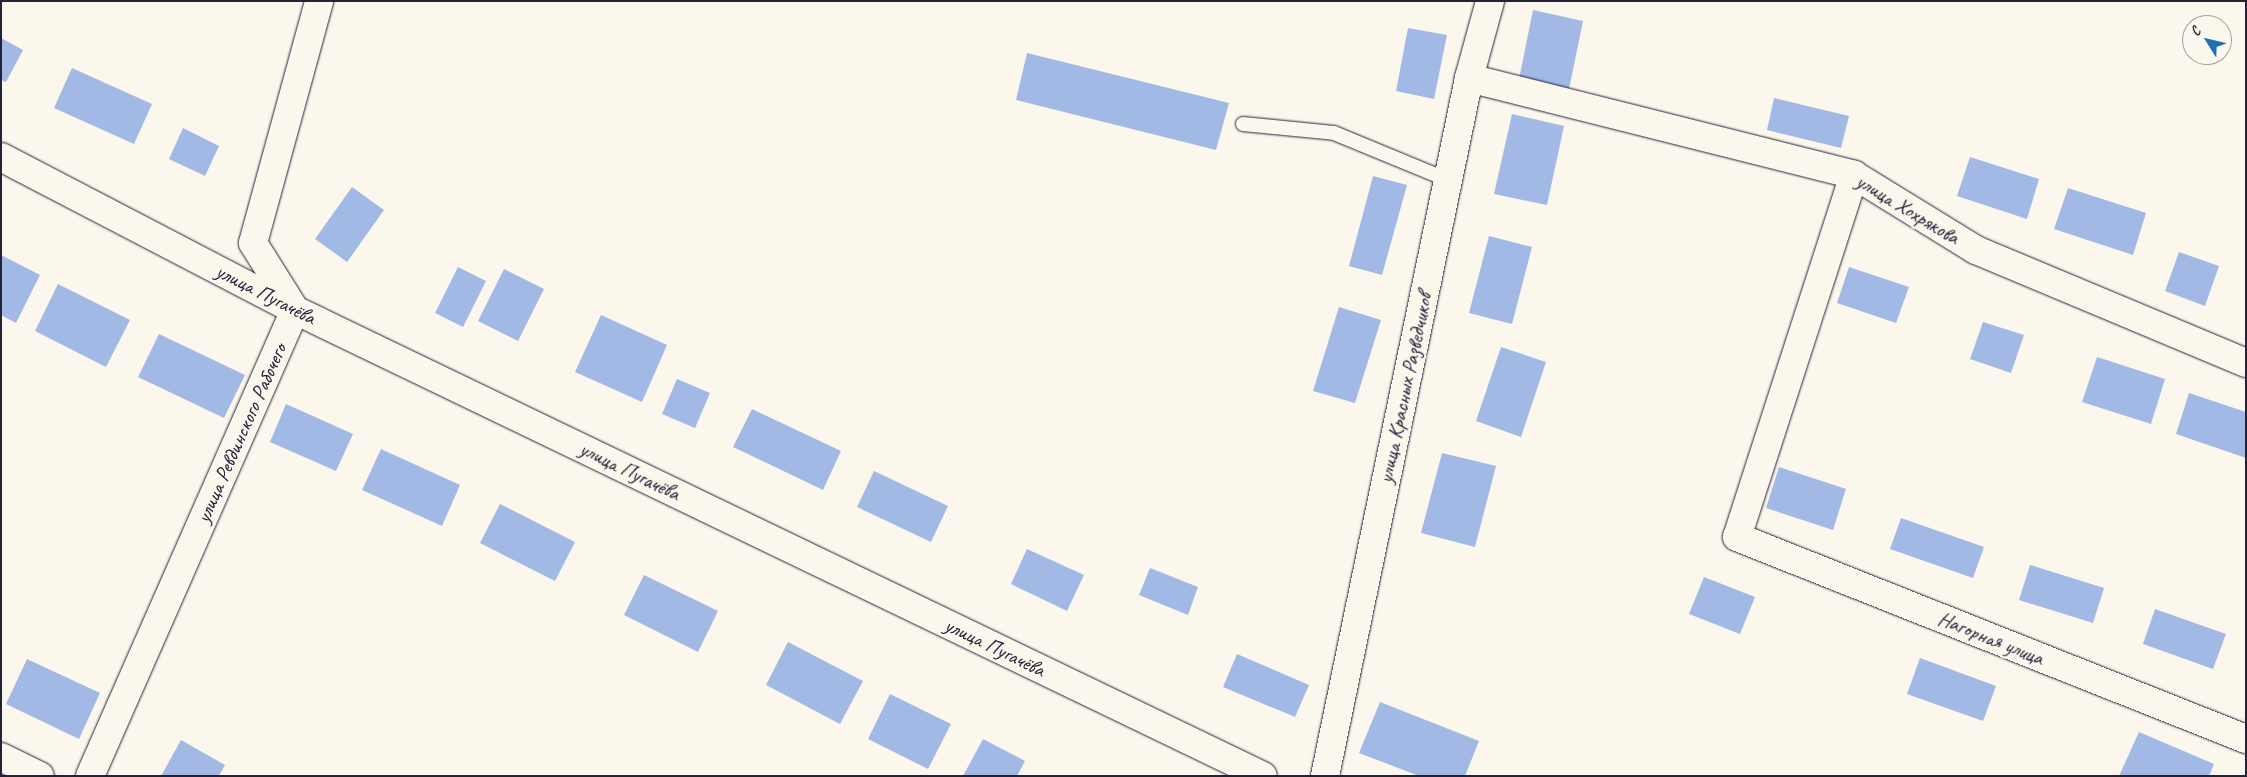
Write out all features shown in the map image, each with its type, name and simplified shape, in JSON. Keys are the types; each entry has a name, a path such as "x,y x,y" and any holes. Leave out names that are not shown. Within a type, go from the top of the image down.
{"street":[{"path":"296,310 253,244 319,1"},
{"name":"улица Красных Разведчиков","path":"1325,776 1468,78 1490,1"},
{"name":"улица Хохрякова","path":"1468,78 1854,175 1976,250 2246,363"},
{"name":"улица Пугачёва","path":"1,158 296,310 1263,776"},
{"name":"Нагорная улица","path":"1854,175 1737,537 2246,739"},
{"name":"улица Ревдинского Рабочего","path":"90,776 296,310"},
{"path":"1,757 40,776"}],"lane":[{"path":"1243,124 1334,133 1448,180"}],"building":[{"path":"1533,10 1583,21 1569,89 1519,79"},
{"path":"1408,28 1447,35 1434,99 1396,91"},
{"path":"1,38 23,50 6,82 1,80"},
{"path":"1027,53 1229,103 1216,150 1016,100"},
{"path":"72,68 152,104 134,144 54,108"},
{"path":"1774,98 1849,116 1841,148 1767,130"},
{"path":"1512,114 1564,126 1547,205 1494,194"},
{"path":"183,128 219,146 205,176 169,159"},
{"path":"1970,157 2039,179 2027,219 1957,196"},
{"path":"1373,176 1407,185 1382,275 1349,266"},
{"path":"352,187 384,210 347,262 315,239"},
{"path":"2068,188 2146,213 2133,255 2054,229"},
{"path":"1489,236 1532,247 1512,324 1469,313"},
{"path":"2179,252 2219,266 2205,306 2165,291"},
{"path":"1,255 40,275 16,323 1,315"},
{"path":"458,267 486,281 463,327 435,313"},
{"path":"1849,267 1909,287 1896,323 1837,303"},
{"path":"504,269 544,289 518,341 478,321"},
{"path":"58,284 130,320 106,367 35,331"},
{"path":"1339,307 1381,320 1355,403 1313,391"},
{"path":"601,315 667,345 642,402 575,372"},
{"path":"1983,322 2024,335 2011,373 1970,359"},
{"path":"159,334 245,375 224,418 138,377"},
{"path":"1501,347 1546,362 1521,437 1476,421"},
{"path":"2097,357 2165,379 2151,424 2082,402"},
{"path":"677,379 710,393 695,428 662,414"},
{"path":"2189,393 2246,412 2246,458 2176,434"},
{"path":"286,404 353,434 336,471 270,442"},
{"path":"752,409 841,451 823,490 733,447"},
{"path":"381,449 460,485 442,526 362,490"},
{"path":"1442,453 1496,466 1475,547 1421,533"},
{"path":"1779,467 1846,489 1833,530 1766,508"},
{"path":"874,471 948,506 931,542 857,507"},
{"path":"500,504 575,542 555,581 480,543"},
{"path":"1901,518 1984,547 1973,578 1890,549"},
{"path":"1027,549 1084,575 1067,611 1011,584"},
{"path":"2030,565 2104,588 2093,623 2019,600"},
{"path":"1150,568 1198,587 1188,615 1139,595"},
{"path":"644,575 718,611 698,652 624,615"},
{"path":"1704,577 1755,597 1740,634 1689,614"},
{"path":"2155,609 2226,634 2213,669 2143,644"},
{"path":"788,642 863,681 840,724 766,685"},
{"path":"1237,654 1309,685 1295,717 1223,687"},
{"path":"1920,658 1996,686 1983,721 1907,694"},
{"path":"27,659 100,693 79,739 6,704"},
{"path":"890,694 951,724 928,769 868,739"},
{"path":"1380,702 1479,741 1465,776 1419,776 1359,753"},
{"path":"2139,732 2214,764 2209,776 2119,776"},
{"path":"983,739 1025,761 1017,776 963,776"},
{"path":"181,740 225,765 219,776 161,776"}]}
